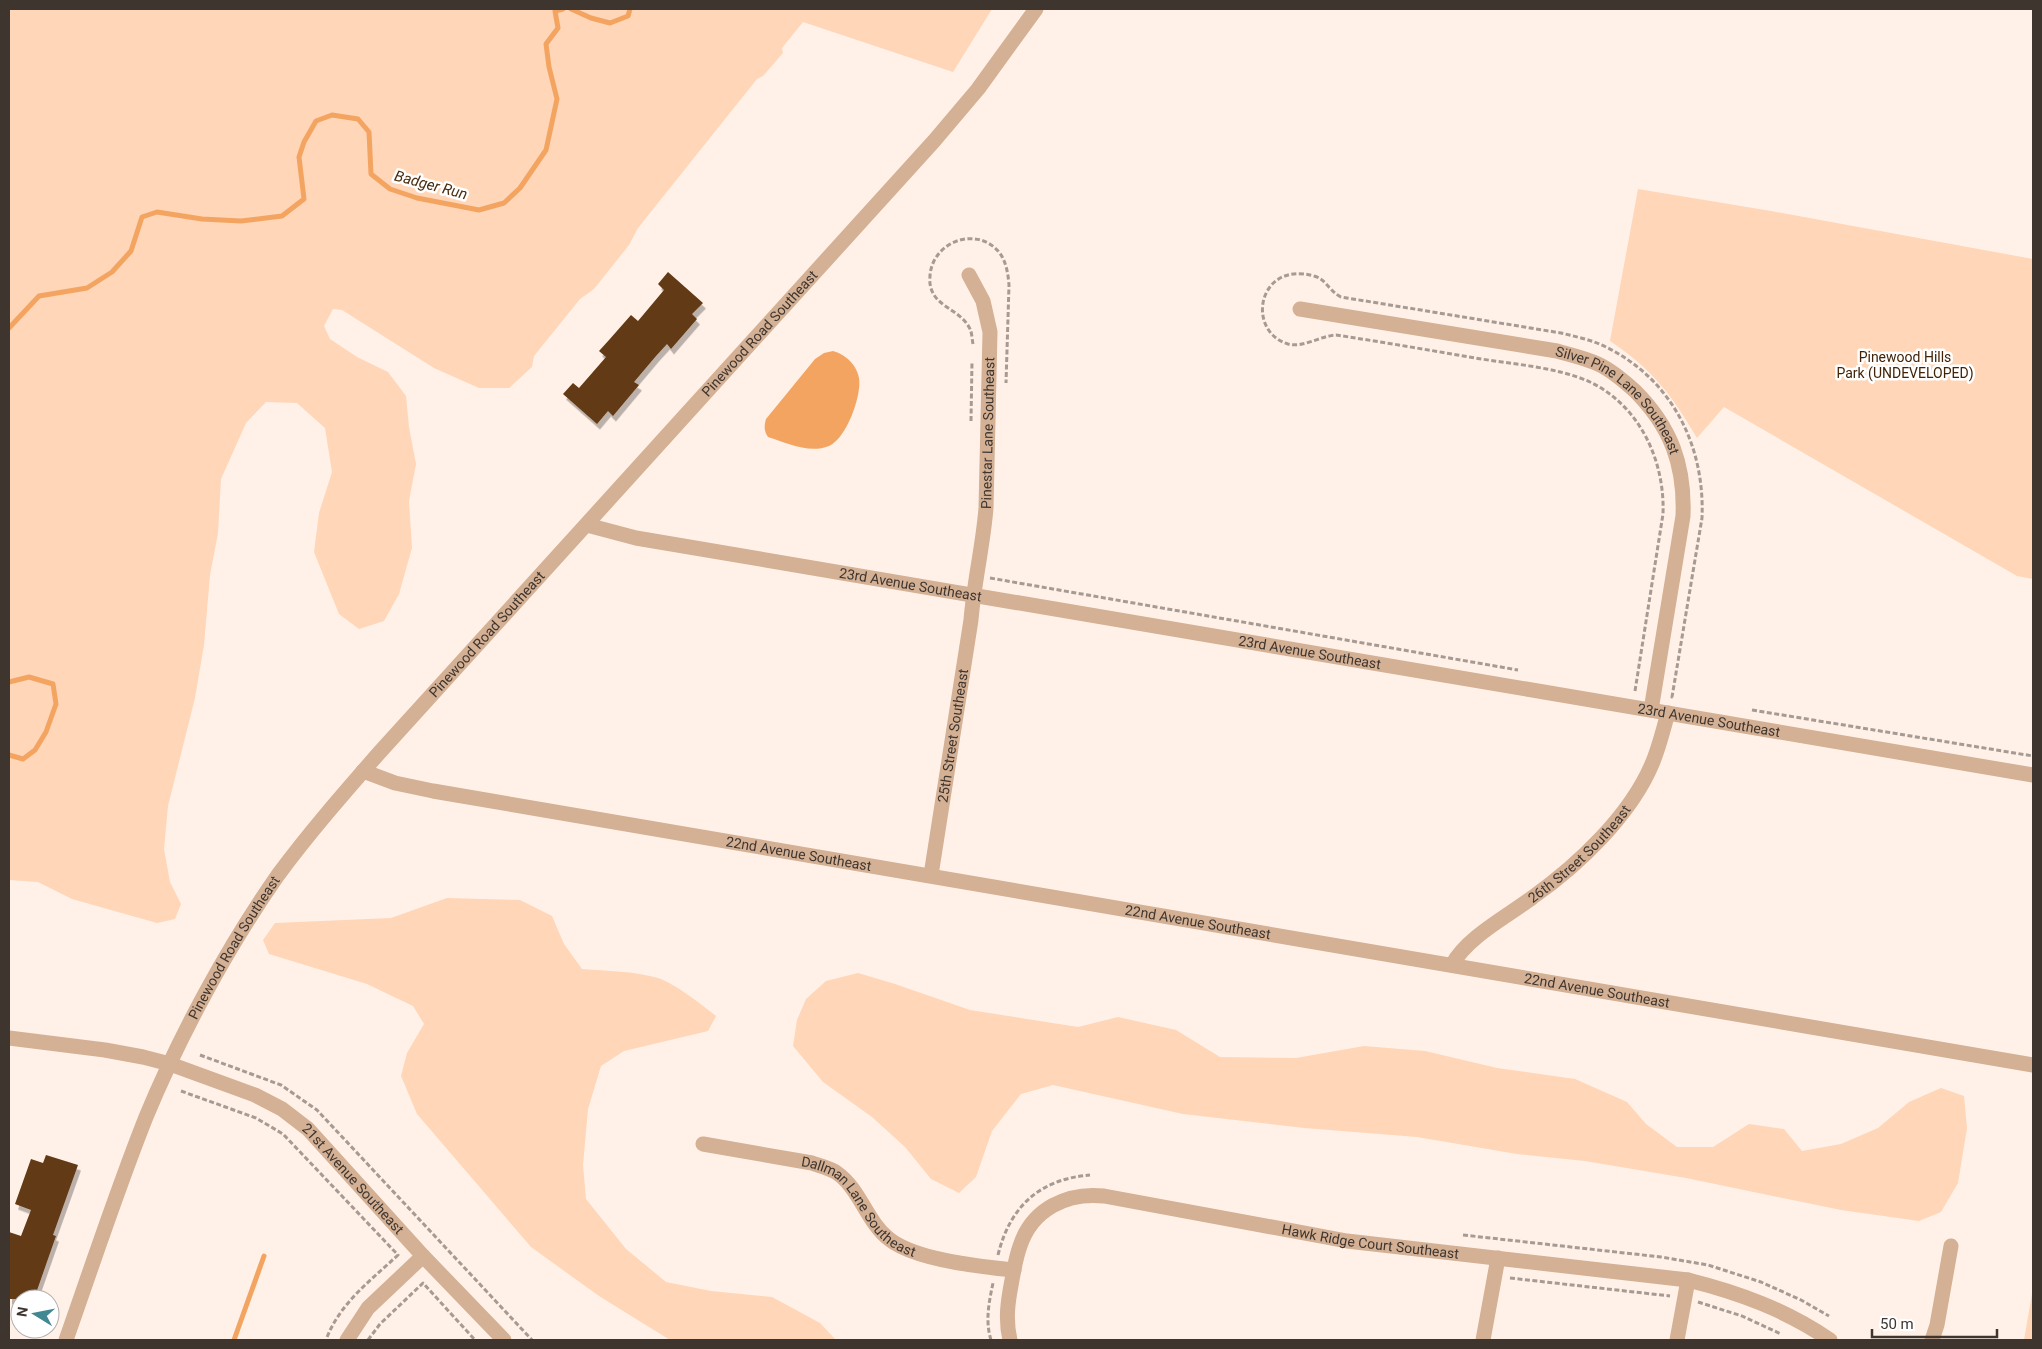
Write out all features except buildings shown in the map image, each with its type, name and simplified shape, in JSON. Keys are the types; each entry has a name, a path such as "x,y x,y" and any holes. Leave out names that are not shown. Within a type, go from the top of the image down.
{"street":[{"name":"Pinewood Road Southeast","path":"66,1340 136,1143 170,1064 195,1014 256,908 298,849 364,771 934,141 978,89 1036,9"},
{"name":"Pinestar Lane Southeast","path":"969,275 983,301 990,332 986,508 984,536 973,594"},
{"name":"Silver Pine Lane Southeast","path":"1300,309 1557,351 1581,357 1599,364 1615,374 1644,400 1666,431 1674,448 1684,496 1683,516 1651,710"},
{"name":"23rd Avenue Southeast","path":"587,525 619,535 2033,775"},
{"name":"25th Street Southeast","path":"930,875 971,620 973,594"},
{"name":"26th Street Southeast","path":"1452,965 1458,953 1535,896 1577,860 1608,829 1637,791 1652,764 1668,713"},
{"name":"22nd Avenue Southeast","path":"364,771 395,783 433,791 2033,1065"},
{"name":"21st Avenue Southeast","path":"9,1038 114,1051 170,1064 262,1098 295,1118 308,1129 423,1256 504,1340"},
{"name":"Dallman Lane Southeast","path":"704,1144 826,1167 837,1173 847,1183 887,1238 910,1252 924,1256 1014,1270"},
{"name":"Hawk Ridge Court Southeast","path":"1010,1340 1006,1317 1014,1270 1020,1246 1032,1222 1056,1203 1086,1194 1305,1235 1688,1280 1724,1289 1770,1306 1830,1340"},
{"path":"1932,1340 1937,1325 1951,1246"},
{"path":"347,1340 368,1308 423,1256"},
{"path":"1483,1340 1498,1258"},
{"path":"1677,1340 1688,1280"}],"path":[{"path":"1635,691 1663,514 1664,497 1655,456 1644,433 1629,414 1610,396 1590,383 1553,371 1336,334 1324,336 1299,345 1289,344 1279,340 1264,322 1263,302 1267,290 1273,283 1293,272 1305,274 1318,277 1326,283 1332,292 1341,296 1561,333 1586,339 1608,348 1626,359 1658,387 1675,409 1692,441 1701,478 1703,496 1702,518 1672,697 1681,698"},
{"path":"992,578 1415,651"},
{"path":"1750,709 2033,756"},
{"path":"182,1091 256,1118 283,1134 398,1255"},
{"path":"991,1340 988,1324 988,1306 995,1268"},
{"path":"1494,1276 1684,1298 1742,1316 1781,1334"},
{"path":"368,1340 380,1324 423,1284 475,1340"}],"green space":[{"path":"9,9 992,9 953,72 803,22 782,48 783,53 763,76 757,79 638,228 629,245 594,289 580,299 534,356 532,367 509,388 479,388 434,368 342,310 333,309 324,326 330,339 357,357 388,372 406,396 409,427 416,464 409,501 412,548 399,594 384,621 359,629 339,614 314,552 319,513 332,472 325,428 297,403 266,402 246,423 221,479 218,533 210,575 204,645 195,698 168,806 164,849 170,882 181,904 175,919 157,923 72,899 38,882 9,880"},
{"name":"Pinewood Hills Park (UNDEVELOPED)","path":"1638,189 1771,211 2033,259 2033,579 2017,576 1724,407 1697,438 1679,409 1660,384 1638,362 1610,341"},
{"path":"447,898 520,900 552,916 564,944 582,969 630,973 658,978 681,990 716,1016 708,1031 624,1051 601,1066 588,1109 583,1165 586,1199 626,1249 666,1282 711,1291 772,1297 820,1323 836,1340 670,1340 599,1296 531,1247 417,1114 401,1076 407,1053 424,1024 413,1006 367,984 269,954 263,940 275,923 391,918"},
{"path":"858,973 970,1010 1078,1027 1118,1017 1176,1030 1220,1057 1296,1058 1364,1046 1425,1051 1497,1068 1575,1079 1627,1102 1646,1124 1677,1147 1713,1147 1749,1124 1784,1129 1802,1151 1841,1144 1878,1128 1909,1102 1941,1088 1964,1096 1967,1128 1958,1183 1941,1212 1919,1221 1841,1210 1686,1178 1585,1161 1517,1154 1417,1137 1304,1128 1183,1114 1053,1085 1021,1094 992,1131 976,1177 959,1193 931,1179 905,1147 872,1117 823,1082 793,1046 797,1020 806,999 826,981"},
{"path":"2033,1288 2033,1340 2024,1340"}],"shaded area":[{"path":"833,351 850,361 856,369 859,378 855,406 841,435 829,446 814,449 798,447 768,437 765,428 766,419 815,359 824,353"}],"waterway":[{"name":"Badger Run","path":"9,328 39,296 87,288 112,272 131,251 142,217 157,212 202,219 241,221 282,216 304,199 299,157 304,142 316,121 332,115 358,119 369,132 371,174 390,189 417,198 479,210 504,203 520,188 546,150 557,99 549,67 546,44 558,28 555,11 563,9"},
{"name":"Badger Run","path":"571,9 591,18 610,23 628,16 630,9"},
{"name":"Badger Run","path":"9,682 29,677 53,684 56,704 46,732 35,750 23,759 9,755"},
{"path":"234,1340 264,1256"}]}
